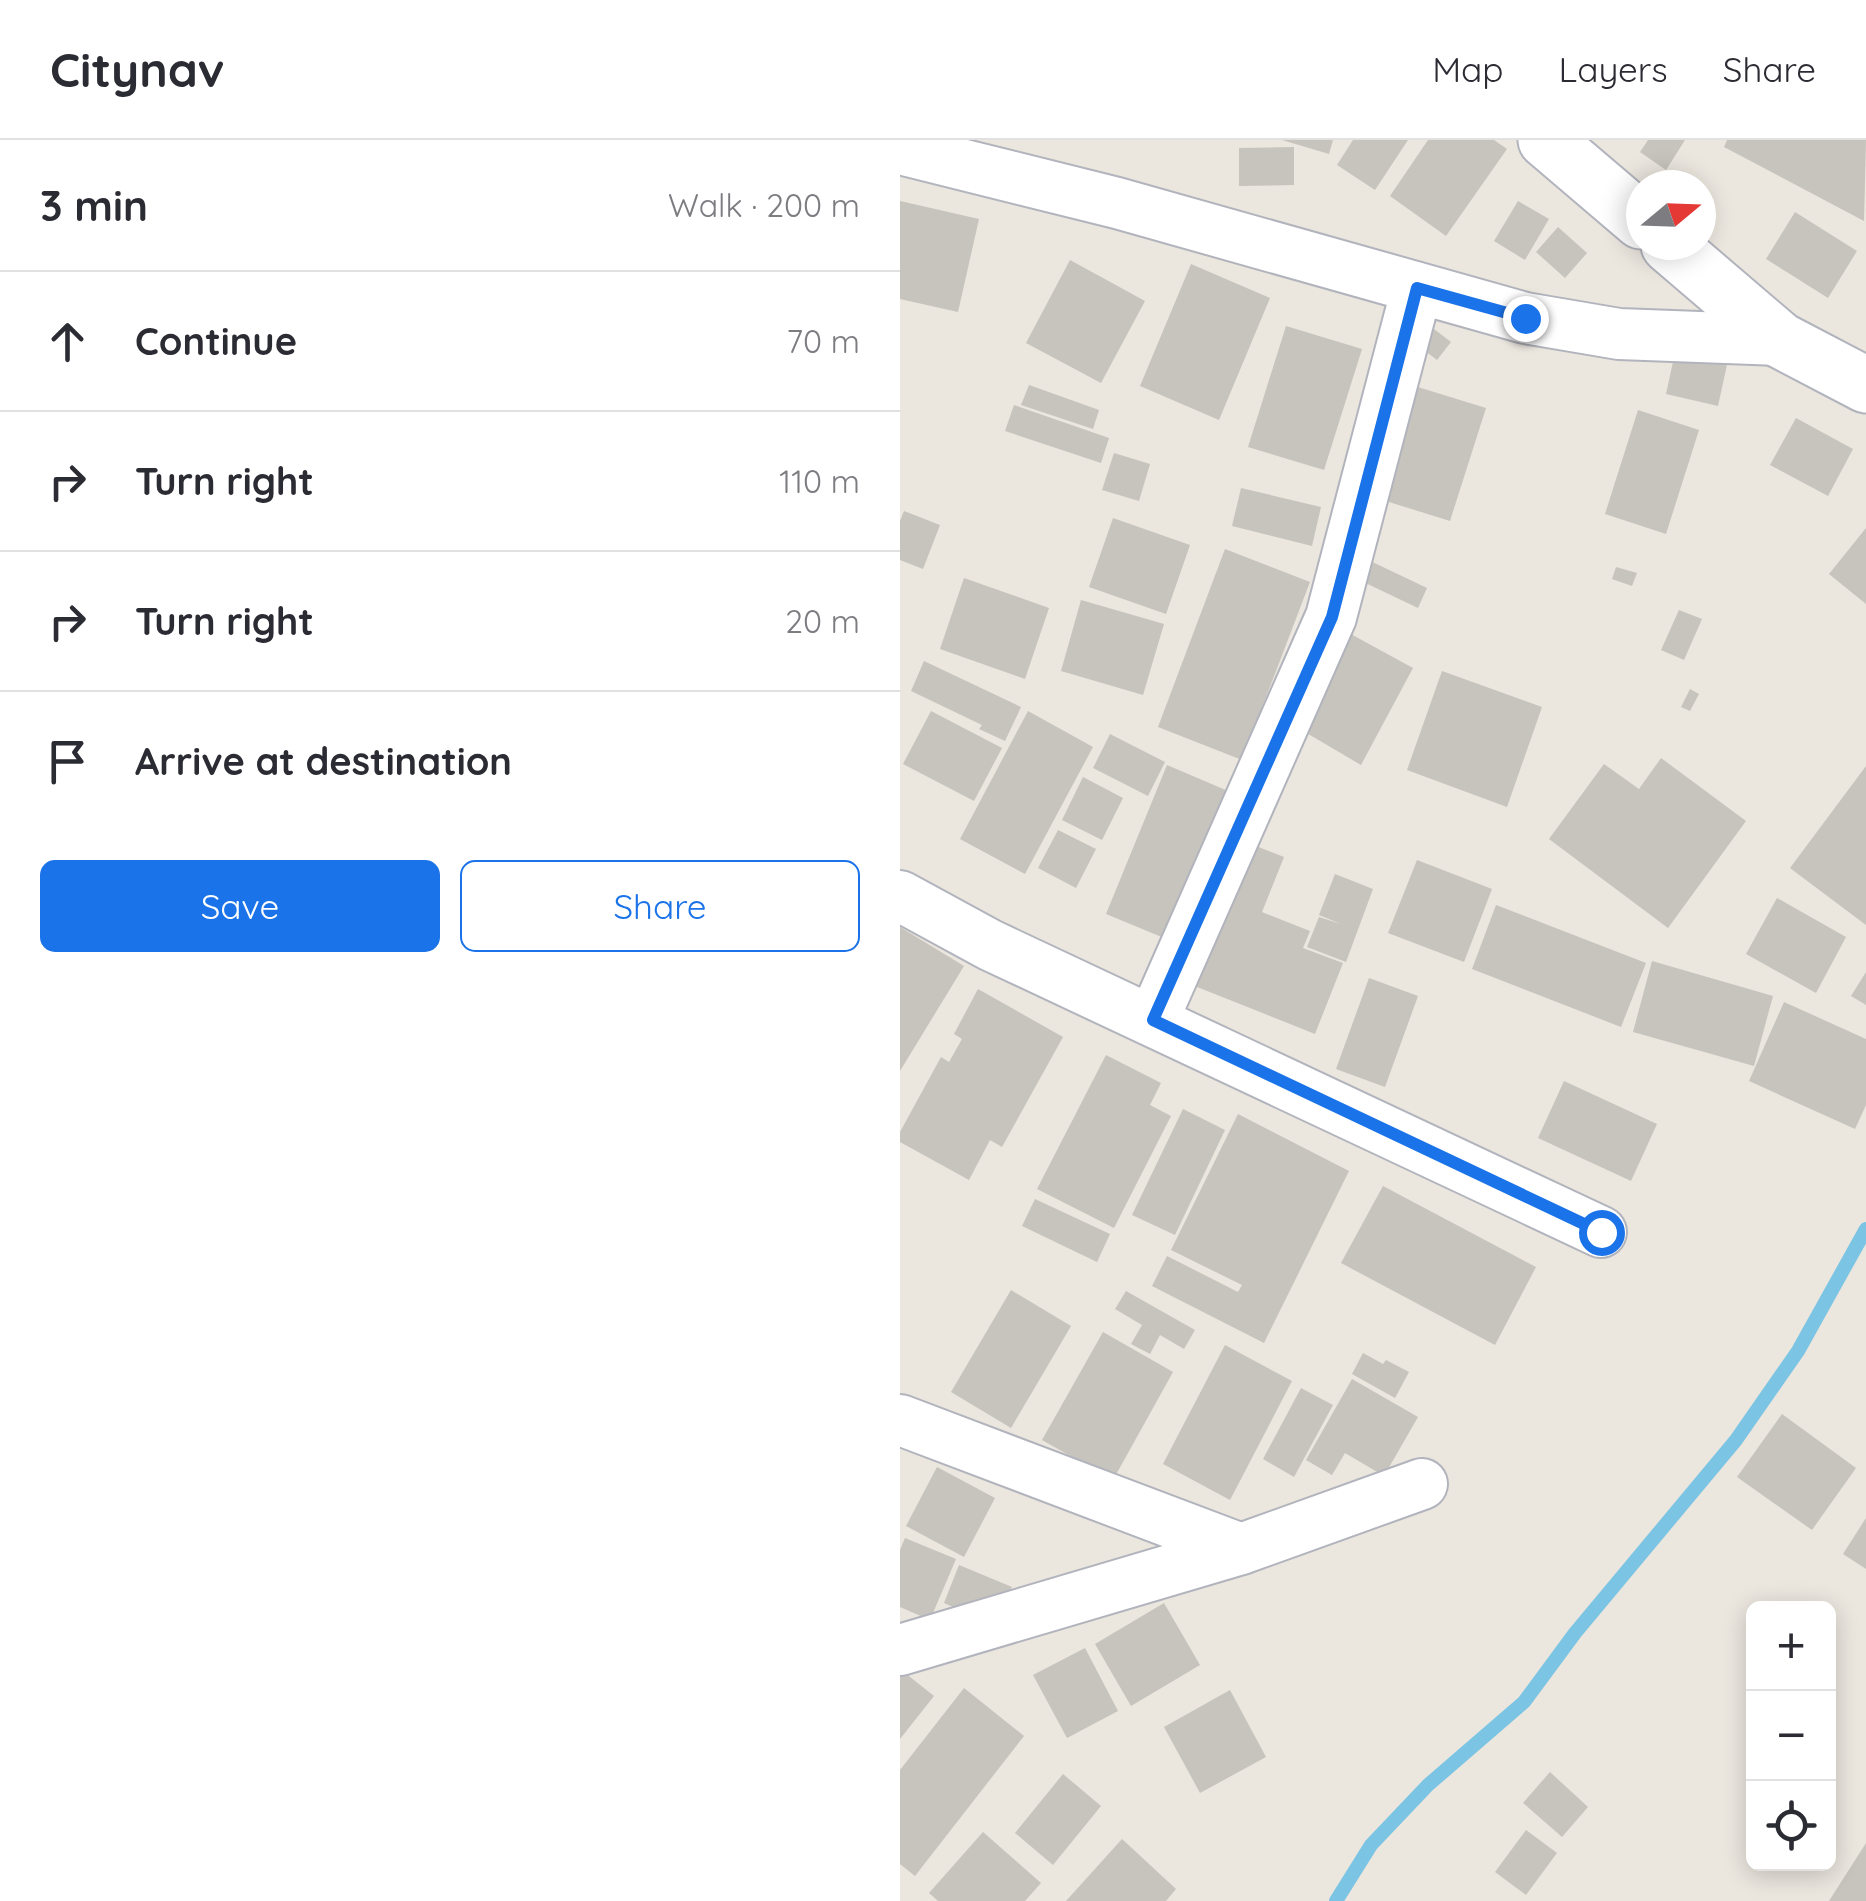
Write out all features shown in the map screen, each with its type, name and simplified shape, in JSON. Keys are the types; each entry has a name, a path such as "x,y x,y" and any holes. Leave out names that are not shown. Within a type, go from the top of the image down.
{"street":[{"path":"1546,140 1626,208"},
{"path":"900,149 1117,203 1525,318 1618,334 1780,340"},
{"path":"1687,260 1780,340 1866,385"},
{"path":"1153,1020 1332,617 1417,288"},
{"path":"900,896 990,945 1601,1232"},
{"path":"900,1420 1241,1549"},
{"path":"900,1650 1241,1549 1422,1484"}],"building":[{"path":"1282,140 1333,140 1329,154"},
{"path":"1353,140 1408,140 1375,190 1337,165"},
{"path":"1428,140 1494,140 1507,149 1446,236 1390,196"},
{"path":"1648,140 1685,140 1666,170 1640,152"},
{"path":"1727,140 1866,140 1864,221 1724,147"},
{"path":"1294,147 1294,185 1239,186 1239,148"},
{"path":"900,201 979,219 958,312 900,299"},
{"path":"1518,201 1549,219 1525,260 1494,241"},
{"path":"1795,212 1857,251 1828,298 1766,259"},
{"path":"1558,227 1587,253 1565,278 1536,252"},
{"path":"1070,260 1145,301 1101,383 1026,343"},
{"path":"1191,264 1270,298 1219,420 1140,386"},
{"path":"1286,326 1362,349 1324,470 1248,447"},
{"path":"1430,326 1451,342 1437,360 1416,344"},
{"path":"1676,348 1728,360 1718,406 1666,394"},
{"path":"1408,384 1486,408 1450,521 1373,497"},
{"path":"1029,385 1099,410 1093,429 1021,405"},
{"path":"1014,405 1109,438 1101,463 1005,431"},
{"path":"1638,410 1699,430 1666,534 1605,514"},
{"path":"1796,418 1853,449 1828,496 1770,465"},
{"path":"1114,453 1150,464 1139,501 1102,490"},
{"path":"1241,488 1321,507 1312,546 1232,526"},
{"path":"904,511 940,525 923,569 900,560 900,521"},
{"path":"1113,518 1190,545 1166,614 1089,587"},
{"path":"1866,528 1866,604 1829,574"},
{"path":"1225,549 1310,582 1242,760 1158,727"},
{"path":"1364,558 1427,588 1418,608 1355,578"},
{"path":"1616,567 1637,573 1632,586 1612,579"},
{"path":"964,578 1049,608 1025,679 940,649"},
{"path":"1081,600 1164,624 1143,695 1061,671"},
{"path":"1679,610 1702,619 1684,660 1661,650"},
{"path":"1336,626 1413,668 1361,765 1293,725"},
{"path":"924,661 1021,707 1005,741 979,729 982,725 911,691"},
{"path":"1442,671 1542,707 1507,807 1407,770"},
{"path":"1690,689 1699,694 1690,711 1681,707"},
{"path":"931,711 1002,748 974,801 903,764"},
{"path":"1028,711 1093,747 1025,874 960,839"},
{"path":"1110,734 1165,762 1148,796 1093,768"},
{"path":"1661,758 1746,821 1668,928 1549,839 1604,764 1639,789"},
{"path":"1167,765 1242,797 1181,945 1106,914"},
{"path":"1866,766 1866,925 1790,868"},
{"path":"1083,777 1123,798 1102,840 1062,820"},
{"path":"1058,830 1096,849 1076,888 1038,868"},
{"path":"1243,841 1284,857 1262,912 1310,931 1303,948 1343,963 1315,1034 1187,983"},
{"path":"1417,860 1492,889 1464,962 1388,933"},
{"path":"1335,874 1373,889 1346,962 1307,947 1319,917 1341,924 1319,915"},
{"path":"1777,898 1846,937 1816,993 1746,954"},
{"path":"1496,905 1646,963 1621,1027 1472,969"},
{"path":"900,927 964,966 900,1071"},
{"path":"1652,961 1773,996 1754,1066 1633,1032"},
{"path":"1866,972 1866,1005 1851,996"},
{"path":"1369,978 1418,996 1385,1087 1336,1069"},
{"path":"978,989 1063,1037 1002,1147 990,1140 969,1180 900,1142 900,1132 941,1057 949,1062 962,1039 954,1034"},
{"path":"1784,1002 1866,1039 1866,1105 1855,1129 1749,1081"},
{"path":"1106,1055 1161,1083 1150,1105 1171,1116 1114,1228 1037,1189"},
{"path":"1564,1081 1657,1124 1631,1181 1538,1138"},
{"path":"1183,1109 1225,1130 1175,1235 1132,1215"},
{"path":"1238,1114 1349,1171 1264,1343 1152,1286 1167,1256 1238,1292 1242,1285 1171,1250"},
{"path":"1383,1186 1536,1267 1495,1345 1341,1263"},
{"path":"1035,1199 1110,1234 1097,1262 1022,1226"},
{"path":"1011,1290 1071,1326 1011,1428 951,1392"},
{"path":"1126,1291 1195,1330 1184,1349 1160,1335 1150,1354 1131,1344 1142,1325 1115,1309"},
{"path":"1103,1332 1173,1372 1113,1480 1042,1440"},
{"path":"1225,1345 1292,1381 1230,1500 1163,1464"},
{"path":"1363,1353 1409,1372 1395,1398 1352,1374"},
{"path":"1352,1379 1418,1417 1384,1476 1345,1453 1332,1475 1306,1460"},
{"path":"1301,1388 1333,1405 1294,1477 1263,1459"},
{"path":"1782,1414 1856,1468 1812,1530 1737,1477"},
{"path":"937,1467 995,1498 964,1557 906,1526"},
{"path":"1866,1518 1866,1569 1843,1554"},
{"path":"905,1538 956,1559 930,1620 900,1607 900,1550"},
{"path":"959,1565 1012,1587 1001,1611 983,1620 944,1603"},
{"path":"1164,1603 1200,1665 1131,1706 1095,1644"},
{"path":"1085,1648 1118,1711 1067,1738 1033,1675"},
{"path":"900,1669 934,1696 900,1739"},
{"path":"964,1688 1024,1736 915,1876 900,1864 900,1770"},
{"path":"1230,1690 1266,1757 1200,1793 1164,1727"},
{"path":"1550,1772 1588,1807 1562,1837 1523,1803"},
{"path":"1063,1774 1101,1806 1053,1865 1015,1833"},
{"path":"1526,1830 1557,1853 1526,1895 1495,1872"},
{"path":"983,1832 1041,1883 1025,1901 938,1901 929,1893"},
{"path":"1122,1839 1176,1889 1166,1901 1066,1901"},
{"path":"1866,1843 1866,1901 1829,1901"}],"waterway":[{"path":"1336,1901 1371,1845 1428,1785 1524,1702 1575,1633 1736,1440 1798,1351 1866,1229"}],"route":[{"path":"1525,318 1417,288 1332,617 1153,1020 1601,1232"}]}
